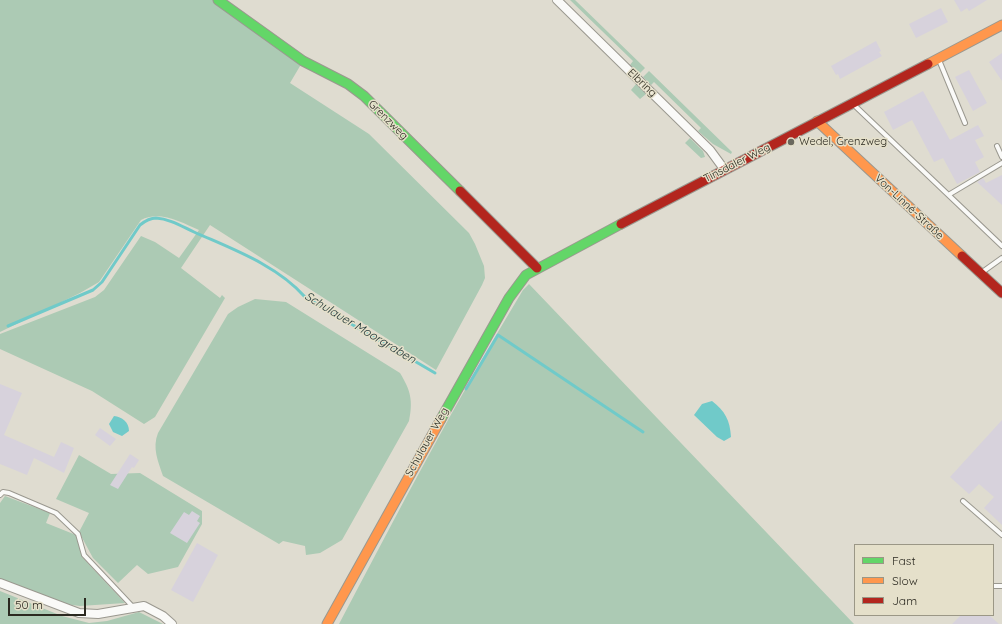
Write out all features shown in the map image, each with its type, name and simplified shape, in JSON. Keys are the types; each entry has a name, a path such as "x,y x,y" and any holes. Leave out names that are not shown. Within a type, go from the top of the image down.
{"street":[{"name":"Grenzweg","path":"218,0 303,61 348,84 364,96 537,268"},
{"name":"Elbring","path":"557,0 710,150 724,169"},
{"name":"Tinsdaler Weg","path":"537,268 1002,25"},
{"name":"Von-Linné-Straße","path":"817,121 1002,293"},
{"name":"Schulauer Weg","path":"327,624 509,298 526,275 537,268"},
{"path":"0,583 79,613 98,614 144,606 163,616 172,624"}],"lane":[{"path":"938,58 965,123"},
{"path":"852,103 950,194 1002,246"},
{"path":"997,146 1002,157"},
{"path":"950,194 1002,163"},
{"path":"981,273 1002,258"},
{"path":"0,494 3,492 9,493 56,512 78,534 84,555 133,607"},
{"path":"963,502 1002,535"}],"green space":[{"path":"0,0 218,0 303,61 290,83 369,134 469,233 475,244 484,266 485,278 436,370 210,225 181,268 220,298 222,295 225,298 155,417 144,424 92,391 0,349 0,334 95,297 104,290 141,236 155,242 179,258 199,230 170,218 155,216 141,220 99,282 80,293 0,332"},
{"path":"570,0 575,0 645,68 640,73 630,65 633,61"},
{"path":"649,71 732,152 731,154 713,144 698,131 701,128 654,82 651,85 643,77"},
{"path":"636,84 646,94 640,99 631,90"},
{"path":"690,138 703,151 705,157 701,158 685,143"},
{"path":"529,284 854,624 339,624 451,414 523,290"},
{"path":"255,299 286,302 400,373 409,391 411,408 409,421 342,540 320,553 306,555 305,546 283,541 279,544 163,476 158,460 156,439 158,433 228,314 238,307"},
{"path":"79,455 111,474 140,473 202,511 202,524 178,567 148,574 137,565 118,583 93,558 79,532 89,513 56,499"},
{"path":"5,496 50,513 46,523 76,535 82,557 125,603 80,606 65,604 0,580 0,503"},
{"path":"0,591 62,616 89,623 107,621 139,612 163,624 0,624"}],"water":[{"path":"712,401 720,408 728,421 731,437 724,441 717,437 694,415 702,404"},
{"path":"114,416 122,419 128,425 129,431 122,436 113,432 109,424"}],"building":[{"path":"954,0 987,0 969,11 967,8 961,12"},
{"path":"941,8 948,22 916,38 909,24"},
{"path":"876,41 881,51 879,52 882,56 840,79 838,74 836,75 831,66"},
{"path":"1002,53 1002,81 989,62"},
{"path":"969,70 987,103 973,111 955,77"},
{"path":"923,91 950,140 978,125 984,136 975,140 984,157 975,162 980,172 957,184 943,158 934,162 912,120 893,130 884,112"},
{"path":"1002,175 1002,205 977,182 983,178 986,183"},
{"path":"0,384 22,393 4,435 54,457 61,442 74,448 64,473 34,458 27,475 0,464"},
{"path":"1002,420 1002,525 984,508 994,497 979,484 969,494 950,477"},
{"path":"100,428 116,439 110,446 95,435"},
{"path":"130,454 139,460 134,468 132,467 118,489 110,485"},
{"path":"192,511 200,516 197,521 200,523 187,543 170,533 184,512 189,515"},
{"path":"197,543 218,555 193,602 171,590"},
{"path":"960,616 990,616 999,624 952,624"}],"waterway":[{"name":"Schulauer Moorgraben","path":"8,326 93,290 102,282 140,225 148,220 156,218 175,223 268,267 294,286 305,297 435,373"},
{"name":"Schulauer Moorgraben","path":"466,389 498,335 643,432"}],"traffic: fast":[{"path":"218,0 303,61 348,84 364,96 460,191"},
{"path":"441,419 509,298 526,275 621,224"}],"traffic: slow":[{"path":"928,64 1002,25"},
{"path":"817,121 962,256"},
{"path":"327,624 441,419"}],"traffic: jam":[{"path":"621,224 928,64"},
{"path":"460,191 537,268"},
{"path":"962,256 1002,293"}],"place":[{"name":"Wedel, Grenzweg","path":"791,142"}]}
